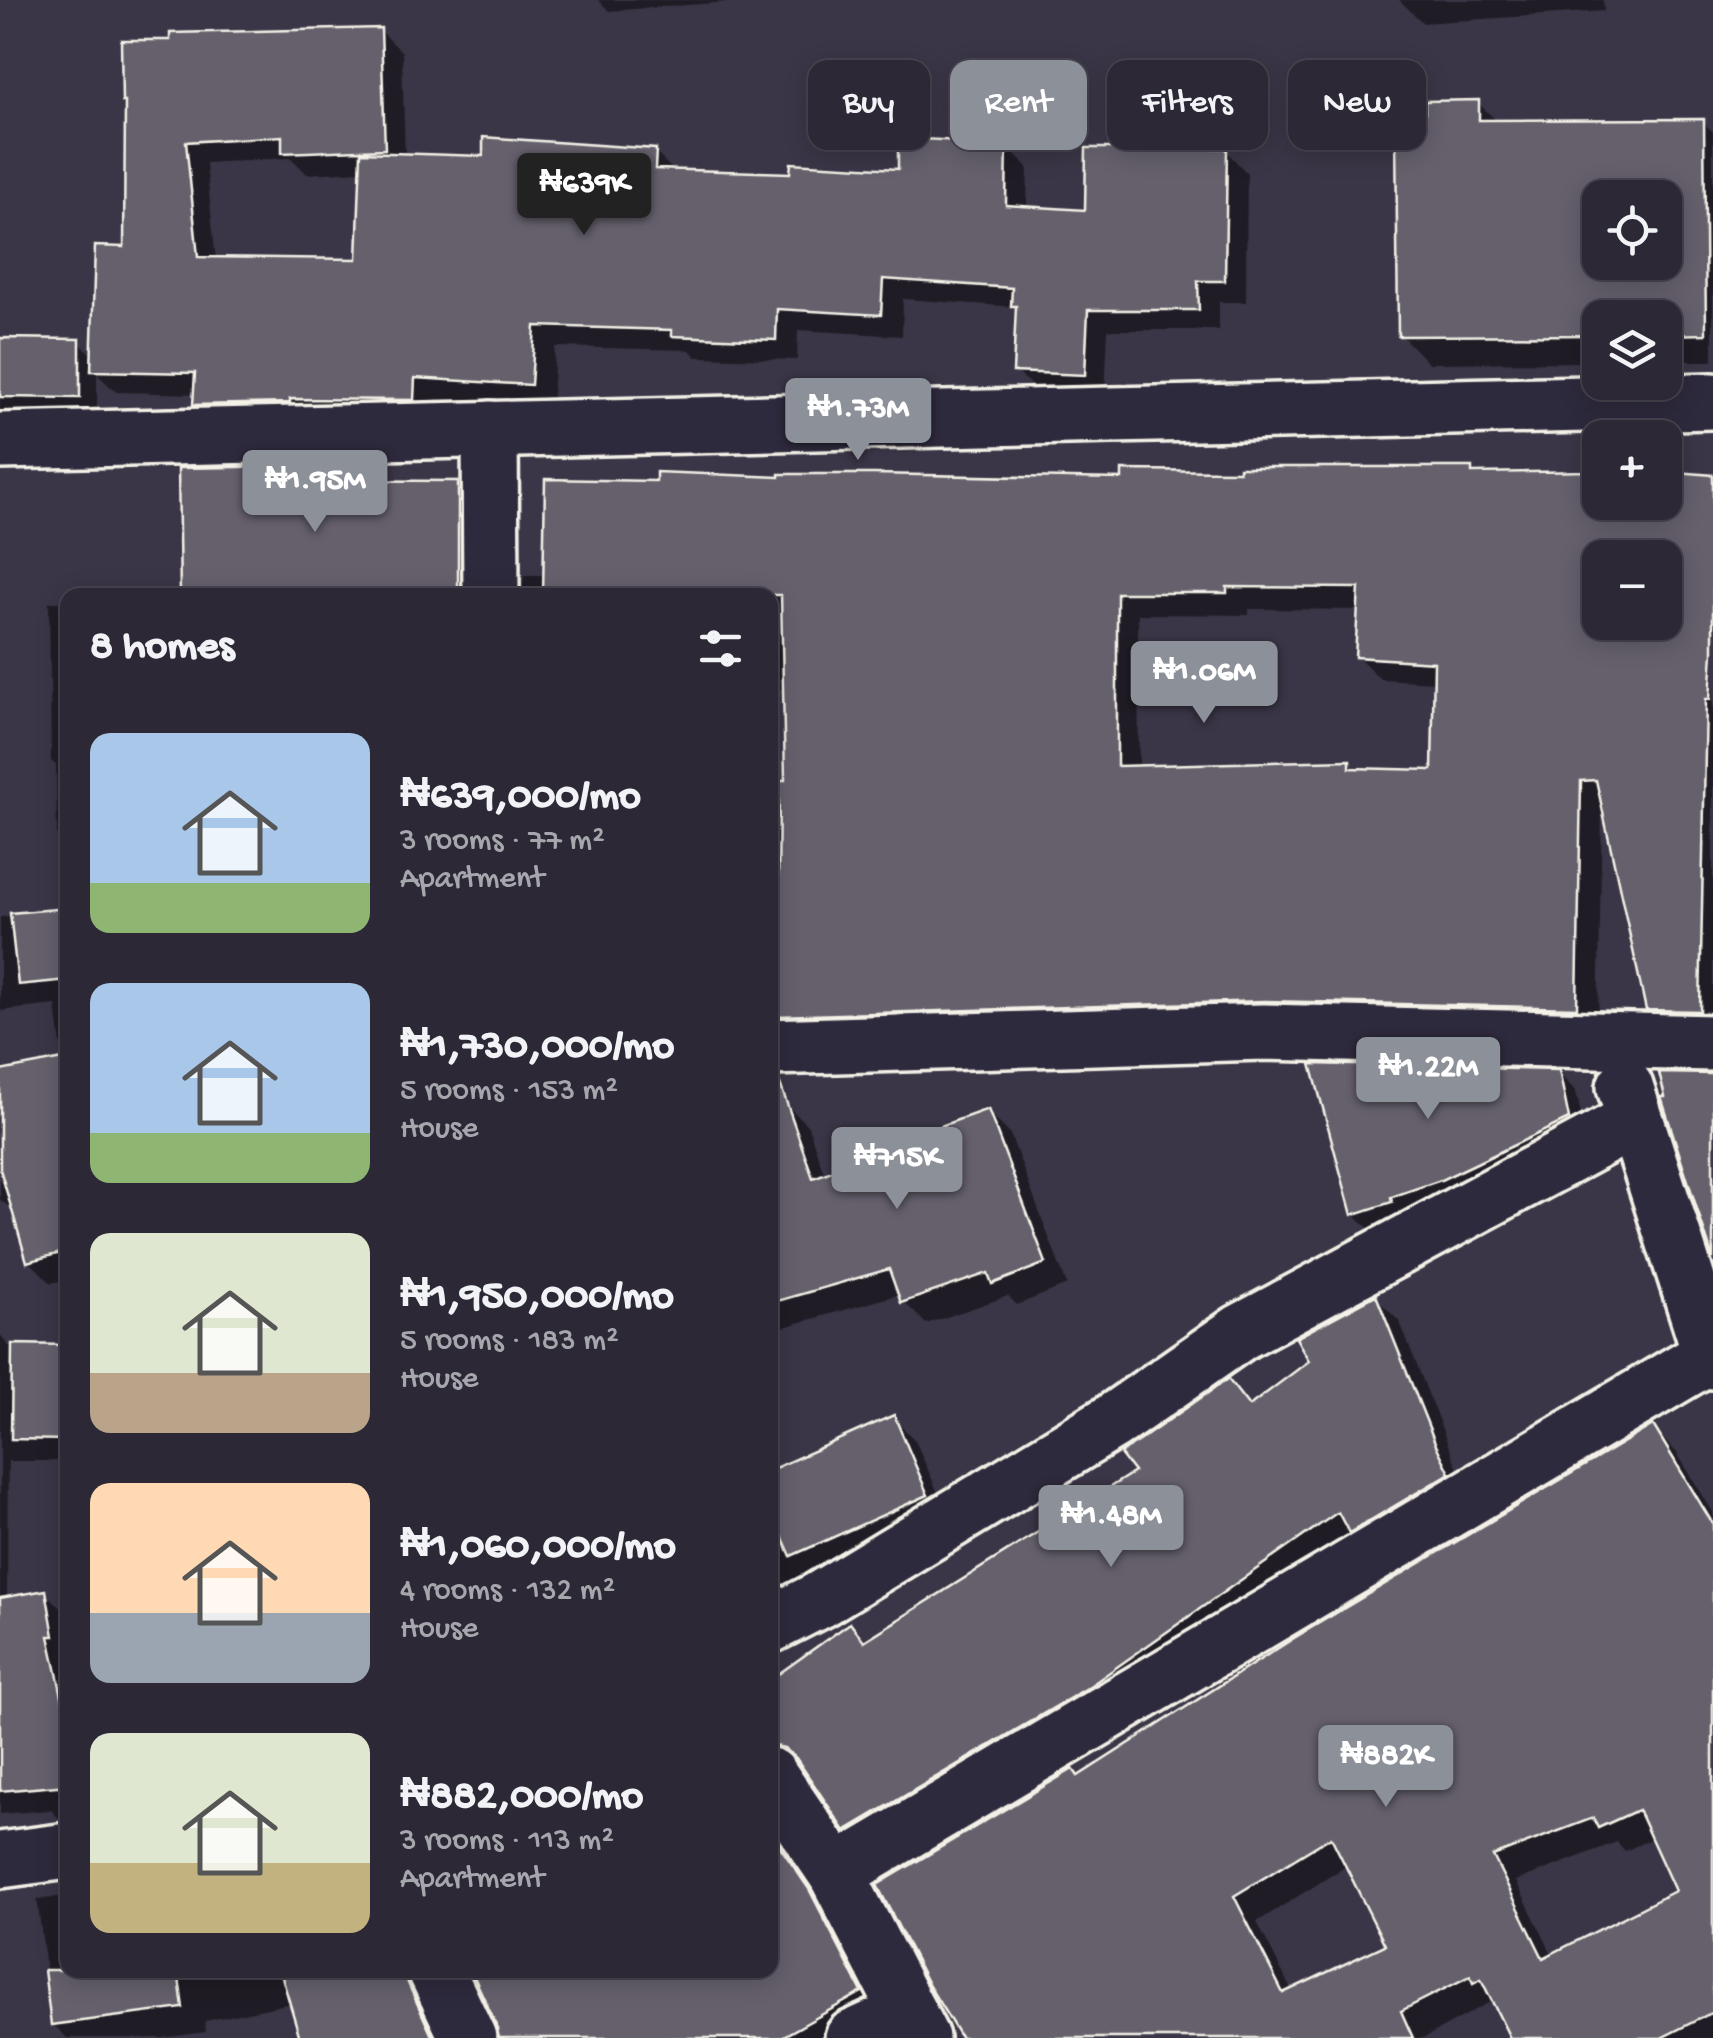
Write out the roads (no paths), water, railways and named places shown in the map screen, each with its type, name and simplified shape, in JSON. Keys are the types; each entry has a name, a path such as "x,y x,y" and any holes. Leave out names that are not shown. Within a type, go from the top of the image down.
{"street":[{"path":"0,441 1713,401"},
{"path":"490,429 491,588"},
{"path":"778,1047 1263,1032 1713,1043"},
{"path":"836,1873 1711,1358 1611,1041"},
{"path":"778,1622 1112,1422 1241,1332 1635,1120"},
{"path":"778,1788 836,1873 915,2025 853,2038"},
{"path":"0,1860 60,1852"},
{"path":"440,1978 468,2038"}]}
